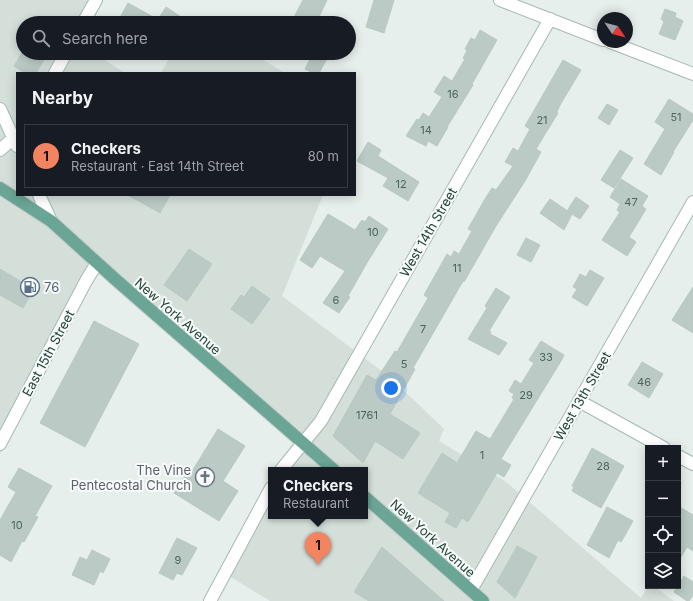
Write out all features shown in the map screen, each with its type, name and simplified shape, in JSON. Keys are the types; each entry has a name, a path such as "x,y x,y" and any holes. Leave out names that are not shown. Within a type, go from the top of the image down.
{"main road":[{"name":"New York Avenue","path":"0,188 51,221 330,467"},
{"name":"New York Avenue","path":"368,500 483,601"}],"street":[{"path":"87,16 96,0"},
{"path":"500,0 597,38"},
{"name":"West 14th Street","path":"283,467 321,421 550,19"},
{"path":"626,48 693,74"},
{"path":"56,72 62,60"},
{"path":"0,109 16,139 0,150"},
{"path":"39,196 51,221"},
{"name":"West 13th Street","path":"470,590 693,202"},
{"name":"East 15th Street","path":"0,444 97,263"},
{"path":"579,401 659,445"},
{"path":"681,458 693,464"},
{"path":"210,601 268,494"}],"shaded area":[{"path":"0,0 92,0 83,16 16,16 16,60 105,60 123,72 16,72 16,196 323,196 282,296 391,378 444,429 439,441 505,481 641,598 646,589 658,589 674,601 270,601 229,576 268,503 268,519 368,519 368,467 289,467 310,443 101,259 0,454"},
{"path":"168,60 264,60 283,72 162,72"}],"building":[{"path":"303,0 327,0 319,16 295,16"},
{"path":"374,0 394,0 384,33 366,27"},
{"path":"128,3 151,16 121,16"},
{"path":"166,7 180,16 160,16"},
{"path":"665,9 676,13 675,17 683,21 675,40 659,34 664,22 661,19"},
{"path":"480,30 497,40 472,84 473,85 437,146 428,141 426,146 406,136 417,119 419,120 423,113 429,117 442,97 434,92 444,76 452,81 465,59 463,58 467,51 465,49 471,38 475,40"},
{"path":"18,60 44,60 37,72 23,72 14,66"},
{"path":"310,60 326,60 320,72 311,72 305,69"},
{"path":"563,60 581,70 560,105 557,112 558,113 536,149 541,152 464,282 463,281 413,368 415,369 390,414 420,433 403,459 375,441 363,463 333,436 367,375 376,380 395,351 397,352 428,298 424,295 447,254 451,257 454,251 459,254 472,231 468,229 485,199 492,188 496,190 513,166 505,162 513,148 518,151 530,129 525,126"},
{"path":"669,99 693,114 693,120 661,175 644,164 665,129 655,122"},
{"path":"607,104 618,110 609,125 598,118"},
{"path":"368,142 381,150 378,156 419,182 408,201 383,186 388,178 357,161"},
{"path":"620,150 633,158 614,188 601,180"},
{"path":"621,179 648,196 642,206 646,209 629,237 636,242 627,256 602,240 620,212 617,210 620,204 610,197"},
{"path":"130,196 169,196 160,213"},
{"path":"576,197 589,206 580,219 567,211"},
{"path":"550,199 572,214 564,230 540,213"},
{"path":"328,214 355,230 362,220 365,222 369,216 388,229 348,296 350,297 339,313 323,303 345,271 320,256 312,268 300,260"},
{"path":"526,238 540,245 531,262 517,255"},
{"path":"189,249 212,264 187,301 164,285"},
{"path":"0,269 27,285 26,288 32,292 23,308 0,295"},
{"path":"590,270 604,278 587,306 572,297 577,289 573,287 580,274 586,277"},
{"path":"252,286 270,299 252,324 231,309 241,295 244,297"},
{"path":"693,287 693,333 672,320"},
{"path":"496,288 510,297 489,331 491,332 490,334 507,343 499,355 468,339 487,308 485,306"},
{"path":"94,321 139,344 85,447 40,423"},
{"path":"541,341 564,355 501,459 511,465 504,477 497,473 468,522 462,518 456,528 445,522 450,513 418,493 442,453 457,463 476,431 490,439 514,399 512,398 514,394 509,391 515,380 521,384 534,363 529,360"},
{"path":"642,362 663,374 649,398 628,385"},
{"name":"The Vine Pentecostal Church","path":"218,429 245,446 223,481 238,491 219,521 174,493 188,471 191,473"},
{"path":"592,448 624,466 601,508 572,491 574,487 572,486"},
{"path":"19,468 52,486 35,516 38,517 24,542 22,541 11,562 0,555 0,520 16,492 8,487"},
{"path":"607,507 633,521 621,542 618,540 609,558 587,545"},
{"path":"681,508 693,515 693,551 687,547 681,557"},
{"path":"177,538 197,548 182,575 177,573 173,580 159,573"},
{"path":"517,546 537,557 515,598 497,582"},
{"path":"382,547 444,601 369,601 354,592"},
{"path":"92,550 110,559 103,573 100,571 94,585 72,575 80,557 87,560"},
{"path":"684,576 693,582 693,595 689,601 674,592 676,589 681,589 681,581"}],"place":[{"name":"76","path":"30,287"},
{"name":"The Vine Pentecostal Church","path":"205,477"},
{"name":"Checkers","path":"318,565"}]}
